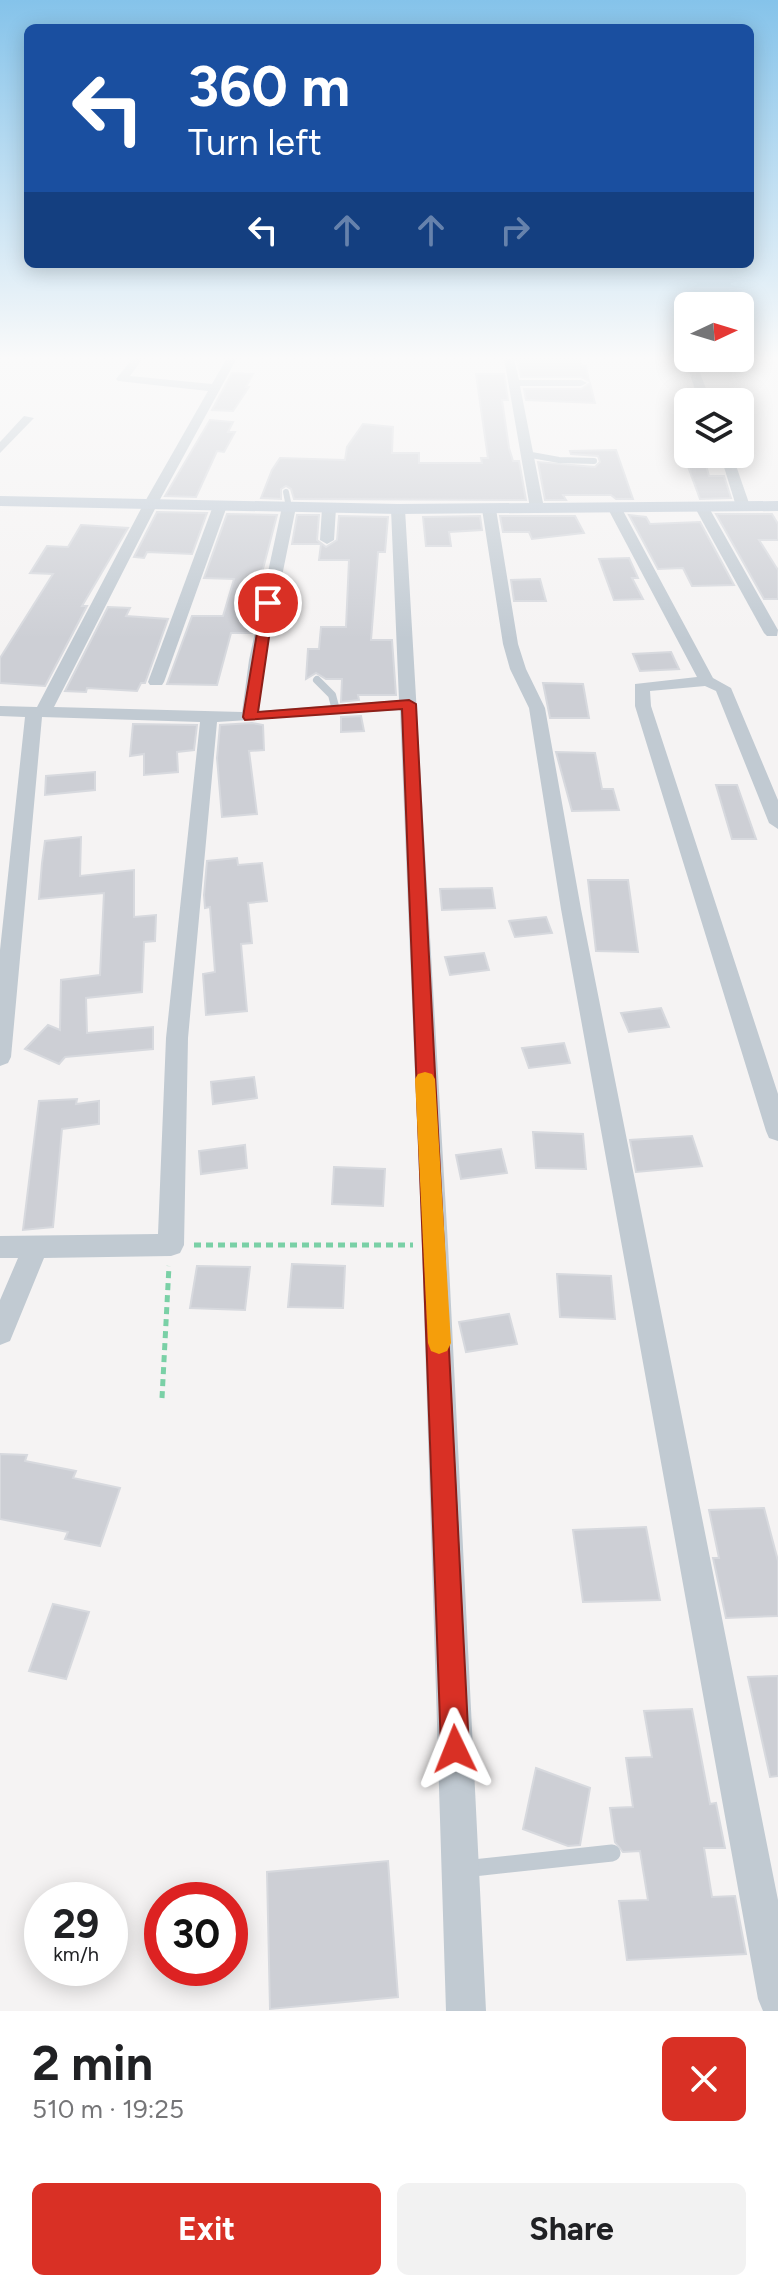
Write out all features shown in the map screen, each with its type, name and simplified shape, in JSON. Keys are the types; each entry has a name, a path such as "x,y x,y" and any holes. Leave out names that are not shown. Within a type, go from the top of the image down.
{"street":[{"path":"0,1057 38,712 180,452"},
{"path":"526,454 537,508"},
{"path":"731,468 743,506"},
{"path":"0,501 220,506 287,500 329,508 398,509 614,507 674,511 701,506 777,507"},
{"path":"250,717 257,660 287,500"},
{"path":"156,682 220,506"},
{"path":"701,506 772,633"},
{"path":"614,507 707,681"},
{"path":"327,540 329,508"},
{"path":"398,509 435,1245 466,2011"},
{"path":"489,509 516,664 529,684 537,708 571,909 778,1999"},
{"path":"778,823 728,696 718,684 707,681 641,687 640,694 778,1131"},
{"path":"0,711 250,717 409,704"},
{"path":"0,1247 35,1249 171,1245 177,1038 198,802 209,717"},
{"path":"0,1332 35,1249"}],"lane":[{"path":"526,454 559,460 594,461"},
{"path":"317,680 332,695 336,710"},
{"path":"460,1870 612,1853"}],"path":[{"path":"162,1398 171,1245 435,1245"}],"building":[{"path":"191,452 217,452 196,497 165,496"},
{"path":"346,452 392,452 419,453 419,463 482,463 481,458 488,458 487,452 510,452 513,461 519,461 526,500 294,499 291,489 286,486 281,489 281,499 261,498 280,458 345,460"},
{"path":"617,452 633,499 616,499 611,495 563,495 566,500 545,500 538,462 595,467 600,462 598,456 571,454"},
{"path":"689,468 707,468 709,476 724,476 731,498 700,499"},
{"path":"157,512 207,513 192,554 147,552 144,558 134,557"},
{"path":"227,514 277,515 251,615 256,615 252,633 231,633 217,685 167,684 192,616 223,616 234,579 204,578"},
{"path":"716,514 772,514 778,524 778,540 759,540 778,570 778,599 764,599"},
{"path":"297,515 319,515 317,540 326,547 337,540 339,516 388,517 385,552 378,552 371,640 392,640 396,695 358,695 359,700 341,702 342,679 326,679 316,673 306,679 308,649 319,649 321,627 346,627 349,560 319,560 321,544 292,544"},
{"path":"629,515 646,517 650,524 700,522 734,585 692,586 683,568 658,569"},
{"path":"480,516 482,530 449,532 451,546 426,546 423,517"},
{"path":"500,516 575,516 584,533 532,539 529,532 503,532"},
{"path":"81,525 128,528 82,606 87,606 45,686 0,683 0,658 53,574 30,573 47,546 68,547"},
{"path":"629,558 638,578 632,578 643,599 614,600 599,559"},
{"path":"540,579 546,601 514,601 511,580"},
{"path":"108,607 130,608 126,616 168,619 145,683 141,683 137,691 87,688 86,692 65,691"},
{"path":"671,652 679,669 640,671 633,654"},
{"path":"543,683 583,684 589,718 550,718"},
{"path":"361,716 364,731 341,732 341,717"},
{"path":"133,724 197,725 194,750 177,752 178,772 144,775 144,754 130,756"},
{"path":"220,725 263,725 264,750 249,751 257,814 222,817 217,758"},
{"path":"556,752 595,753 602,789 613,789 619,810 572,811"},
{"path":"95,772 95,790 45,795 46,776"},
{"path":"716,785 737,785 756,839 732,839"},
{"path":"81,837 80,876 134,870 134,917 156,915 155,941 144,942 142,992 86,998 87,1033 153,1027 153,1049 65,1057 59,1064 25,1049 48,1025 60,1030 61,980 100,975 104,893 39,899 42,863 45,841"},
{"path":"237,858 238,865 262,863 267,901 248,903 252,943 241,944 247,1011 206,1015 203,974 215,972 210,907 205,908 204,895 207,861"},
{"path":"588,880 628,880 638,952 596,951"},
{"path":"492,888 495,908 442,910 440,889"},
{"path":"546,917 552,933 515,937 509,921"},
{"path":"484,953 489,970 450,975 445,957"},
{"path":"661,1008 669,1027 629,1032 621,1013"},
{"path":"564,1043 570,1063 529,1068 522,1048"},
{"path":"254,1077 257,1098 213,1104 211,1082"},
{"path":"77,1099 76,1104 99,1101 99,1124 62,1129 53,1227 23,1230 39,1101"},
{"path":"533,1132 583,1134 586,1169 536,1168"},
{"path":"692,1136 702,1166 636,1172 630,1140"},
{"path":"245,1145 247,1168 201,1174 199,1151"},
{"path":"501,1149 507,1173 461,1179 456,1155"},
{"path":"334,1167 385,1169 383,1206 332,1204"},
{"path":"292,1264 345,1266 343,1308 288,1307"},
{"path":"197,1266 250,1267 245,1310 190,1308"},
{"path":"557,1274 611,1276 615,1319 560,1317"},
{"path":"509,1314 517,1344 466,1352 459,1322"},
{"path":"0,1454 27,1455 25,1461 76,1471 73,1478 120,1488 100,1546 65,1539 68,1532 0,1519"},
{"path":"764,1508 778,1561 778,1616 726,1618 713,1558 719,1558 709,1510"},
{"path":"646,1527 660,1600 583,1602 573,1530"},
{"path":"53,1604 89,1612 66,1679 29,1671"},
{"path":"778,1676 778,1776 770,1777 748,1677"},
{"path":"692,1709 710,1804 716,1803 725,1848 704,1848 712,1897 735,1896 746,1954 627,1960 619,1901 648,1900 640,1851 623,1852 615,1842 610,1808 633,1807 626,1758 652,1757 644,1711"},
{"path":"536,1768 590,1788 580,1845 568,1846 523,1829"},
{"path":"388,1861 398,1997 270,2009 267,1872"}],"slow traffic":[{"path":"425,1079 439,1343"}],"route":[{"path":"268,603 250,717 409,704 455,1749"}]}
